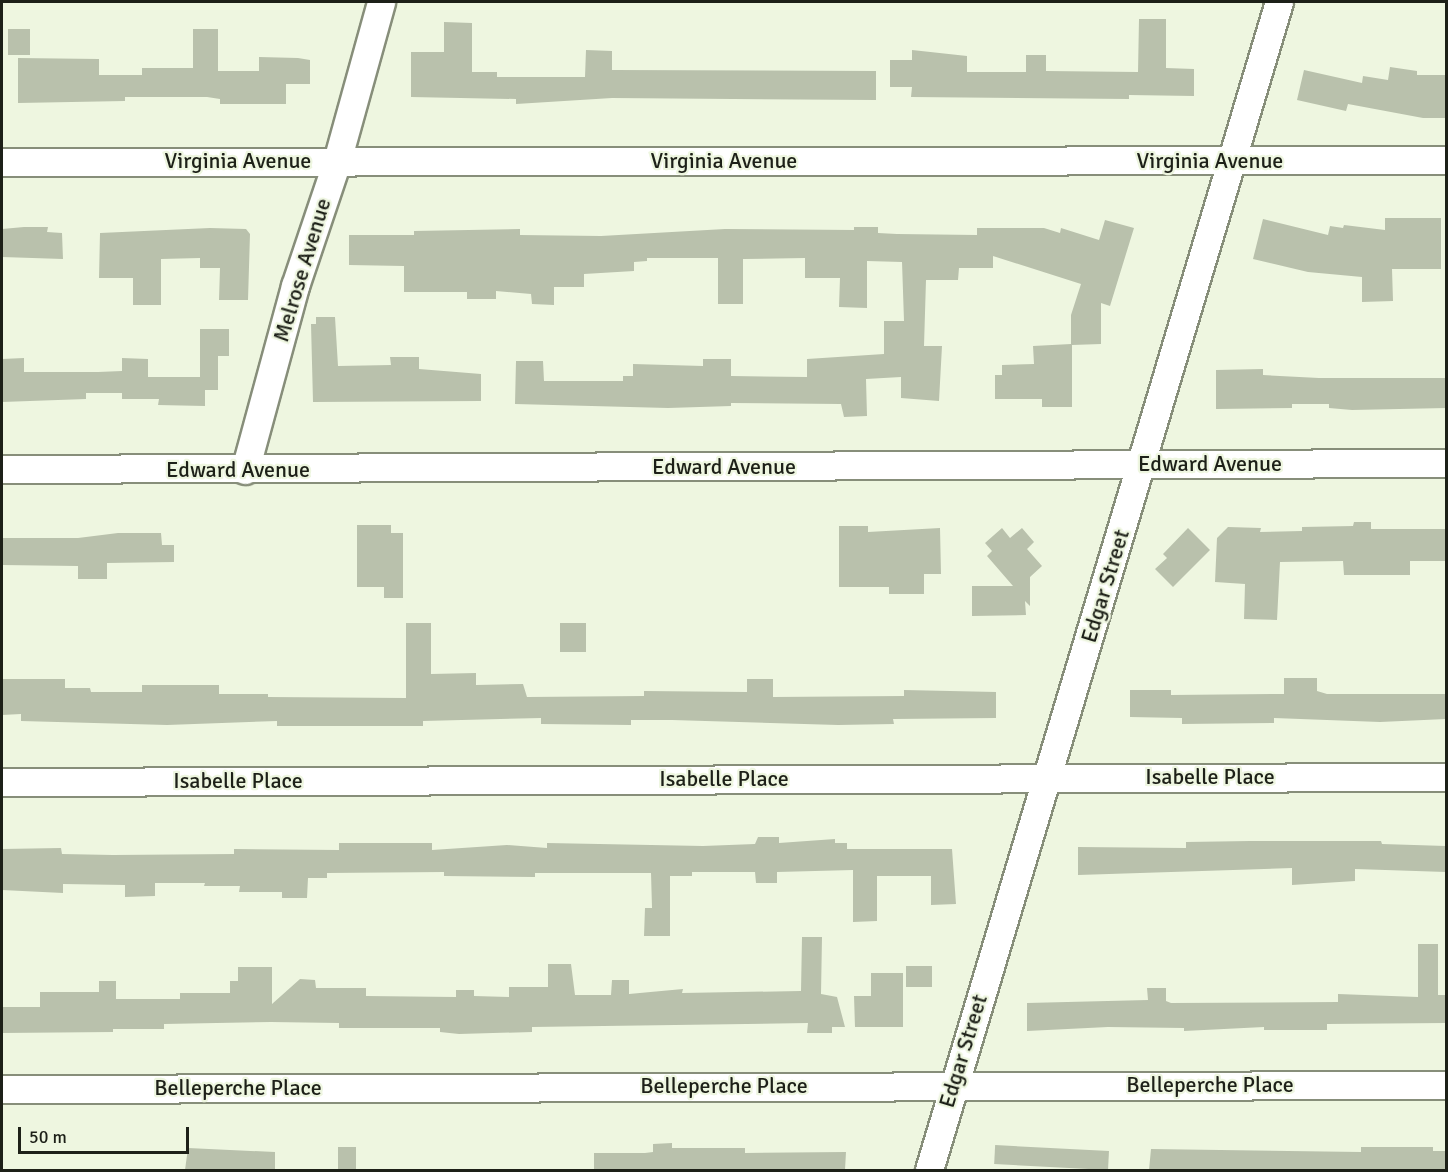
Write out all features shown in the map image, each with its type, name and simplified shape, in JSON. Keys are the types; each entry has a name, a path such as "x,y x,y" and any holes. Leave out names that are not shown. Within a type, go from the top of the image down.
{"street":[{"name":"Melrose Avenue","path":"245,470 295,286 337,161 381,2"},
{"name":"Edgar Street","path":"929,1170 952,1086 1143,465 1230,161 1279,2"},
{"name":"Virginia Avenue","path":"2,162 1446,160"},
{"name":"Edward Avenue","path":"2,469 245,470 1446,463"},
{"name":"Isabelle Place","path":"2,782 1446,777"},
{"name":"Belleperche Place","path":"2,1089 1446,1085"}],"building":[{"path":"1139,19 1166,19 1166,68 1194,69 1194,96 1129,95 1129,99 911,97 912,87 890,87 890,60 912,60 912,50 967,56 967,72 1026,72 1026,55 1046,55 1046,71 1138,72"},
{"path":"444,22 472,23 472,72 497,72 497,77 585,77 586,50 612,51 612,70 876,71 876,100 612,98 516,104 516,99 411,97 411,52 444,52"},
{"path":"8,29 30,29 30,55 8,55"},
{"path":"193,29 218,29 218,71 259,71 259,57 298,58 310,60 310,84 286,84 286,104 220,104 220,99 207,97 125,97 125,101 18,103 18,58 99,59 99,75 142,75 142,68 193,68"},
{"path":"1390,67 1417,71 1417,75 1446,75 1446,118 1423,118 1348,104 1346,111 1297,100 1304,70 1362,83 1363,76 1388,80"},
{"path":"1385,218 1441,218 1441,269 1392,269 1393,301 1362,302 1362,277 1308,272 1253,259 1263,219 1328,235 1330,226 1343,228 1344,225 1385,230"},
{"path":"1105,220 1134,228 1110,306 1101,303 1101,344 1072,345 1072,407 1042,407 1042,399 995,399 995,375 1002,375 1002,365 1034,364 1033,346 1071,344 1071,315 1081,284 993,256 993,268 959,268 958,280 926,280 924,346 942,346 939,401 901,398 901,377 866,379 867,416 844,417 841,404 731,403 731,406 668,408 515,404 516,361 543,361 544,381 623,381 623,376 633,376 633,364 703,366 703,359 731,359 731,376 807,377 807,359 884,354 884,321 904,321 902,262 867,261 867,308 839,307 840,278 805,278 805,258 743,259 743,304 718,304 718,258 647,258 647,261 634,262 634,271 584,274 584,287 554,287 554,305 532,304 531,294 496,291 496,299 467,299 467,292 404,292 404,266 349,265 349,235 414,235 414,231 520,229 520,235 601,236 725,229 854,230 854,227 878,227 878,233 977,235 977,228 1044,228 1060,233 1061,228 1099,240"},
{"path":"48,227 47,232 62,233 63,259 2,257 2,229"},
{"path":"210,228 246,229 250,234 248,300 219,300 220,268 200,268 200,258 161,259 161,305 133,305 133,278 99,278 100,233"},
{"path":"316,317 335,317 338,366 391,365 390,357 419,357 419,369 481,374 481,401 313,402 311,324 316,324"},
{"path":"200,329 229,329 229,356 218,356 218,390 205,390 205,406 158,405 159,399 122,399 122,393 86,393 86,399 2,402 2,359 24,358 24,372 98,372 122,371 122,358 148,359 148,377 200,377"},
{"path":"1263,369 1263,375 1319,378 1446,378 1446,408 1352,410 1329,408 1329,404 1292,404 1292,408 1216,409 1216,370"},
{"path":"1354,522 1371,522 1371,529 1446,529 1446,561 1410,561 1410,575 1344,575 1343,561 1280,562 1277,620 1244,619 1245,584 1215,582 1217,538 1228,527 1261,528 1260,532 1302,531 1302,527 1353,526"},
{"path":"357,525 391,525 391,533 403,533 403,598 384,598 384,587 357,587"},
{"path":"839,526 868,526 868,532 940,528 941,574 924,574 924,594 889,594 889,587 839,587"},
{"path":"1002,528 1010,538 1022,528 1034,542 1027,549 1042,566 1030,577 1030,606 1025,601 1026,615 972,616 972,586 1013,586 987,556 992,551 985,543"},
{"path":"1188,528 1210,550 1173,587 1155,569 1167,558 1163,554"},
{"path":"118,533 161,533 162,545 174,545 174,562 107,563 107,579 78,579 78,566 2,565 2,538 78,538"},
{"path":"406,623 431,623 431,674 476,673 476,685 523,684 527,697 644,696 644,691 747,692 747,679 773,679 773,697 904,696 904,690 996,692 996,718 893,719 894,724 838,725 672,720 631,720 631,725 541,724 541,718 423,721 423,726 277,726 277,721 167,725 21,721 21,714 2,715 2,679 65,679 65,688 90,688 91,692 142,692 142,685 219,685 219,694 268,694 268,697 406,698"},
{"path":"560,623 586,623 586,652 560,652"},
{"path":"1284,678 1317,678 1317,691 1327,694 1446,694 1446,719 1380,722 1274,718 1274,723 1182,724 1182,718 1130,717 1130,690 1171,690 1171,695 1284,694"},
{"path":"758,837 779,837 779,843 835,839 835,843 847,843 847,849 952,849 956,904 931,905 931,876 877,876 877,921 853,922 853,870 777,872 777,883 756,883 755,872 692,872 692,876 670,876 670,936 644,936 645,908 652,908 651,873 535,873 535,877 444,876 444,872 327,873 327,878 308,878 307,898 282,898 282,892 239,892 240,886 204,886 205,883 155,883 155,896 125,897 125,885 63,884 63,893 2,890 2,849 61,848 62,854 234,854 234,849 339,850 339,843 432,843 432,850 507,845 547,848 547,843 703,846 755,844"},
{"path":"1381,841 1382,844 1446,846 1446,872 1355,869 1355,881 1292,885 1292,868 1078,875 1078,847 1186,848 1186,842"},
{"path":"802,937 822,937 821,994 837,997 845,1027 832,1027 832,1033 807,1033 808,1023 532,1027 532,1032 459,1034 440,1032 440,1028 339,1028 339,1023 271,1022 164,1024 164,1029 113,1029 113,1032 2,1033 2,1007 40,1007 40,992 99,992 99,981 116,981 116,999 180,999 180,993 230,993 230,981 238,981 238,967 272,967 272,1004 300,979 315,980 316,988 366,988 366,996 456,997 456,990 474,990 474,996 509,997 509,987 548,987 548,964 571,964 575,995 611,995 612,980 629,980 629,994 683,989 682,993 801,991"},
{"path":"1418,944 1438,944 1438,995 1446,995 1446,1023 1327,1024 1327,1030 1264,1030 1264,1027 1184,1031 1184,1028 1108,1027 1027,1031 1027,1003 1148,1000 1147,988 1166,988 1166,1001 1171,1003 1338,1002 1338,994 1418,997"},
{"path":"906,966 932,966 932,987 906,987"},
{"path":"871,973 903,973 903,1027 855,1027 854,996 871,996"},
{"path":"672,1143 672,1148 745,1148 745,1153 846,1152 845,1170 594,1170 594,1153 653,1152 653,1144"},
{"path":"995,1145 1109,1151 1108,1170 994,1164"},
{"path":"338,1147 356,1147 356,1170 338,1170"},
{"path":"1361,1147 1433,1147 1433,1151 1446,1151 1446,1170 1149,1170 1151,1149 1361,1152"},
{"path":"188,1148 275,1152 275,1170 185,1170"}]}
